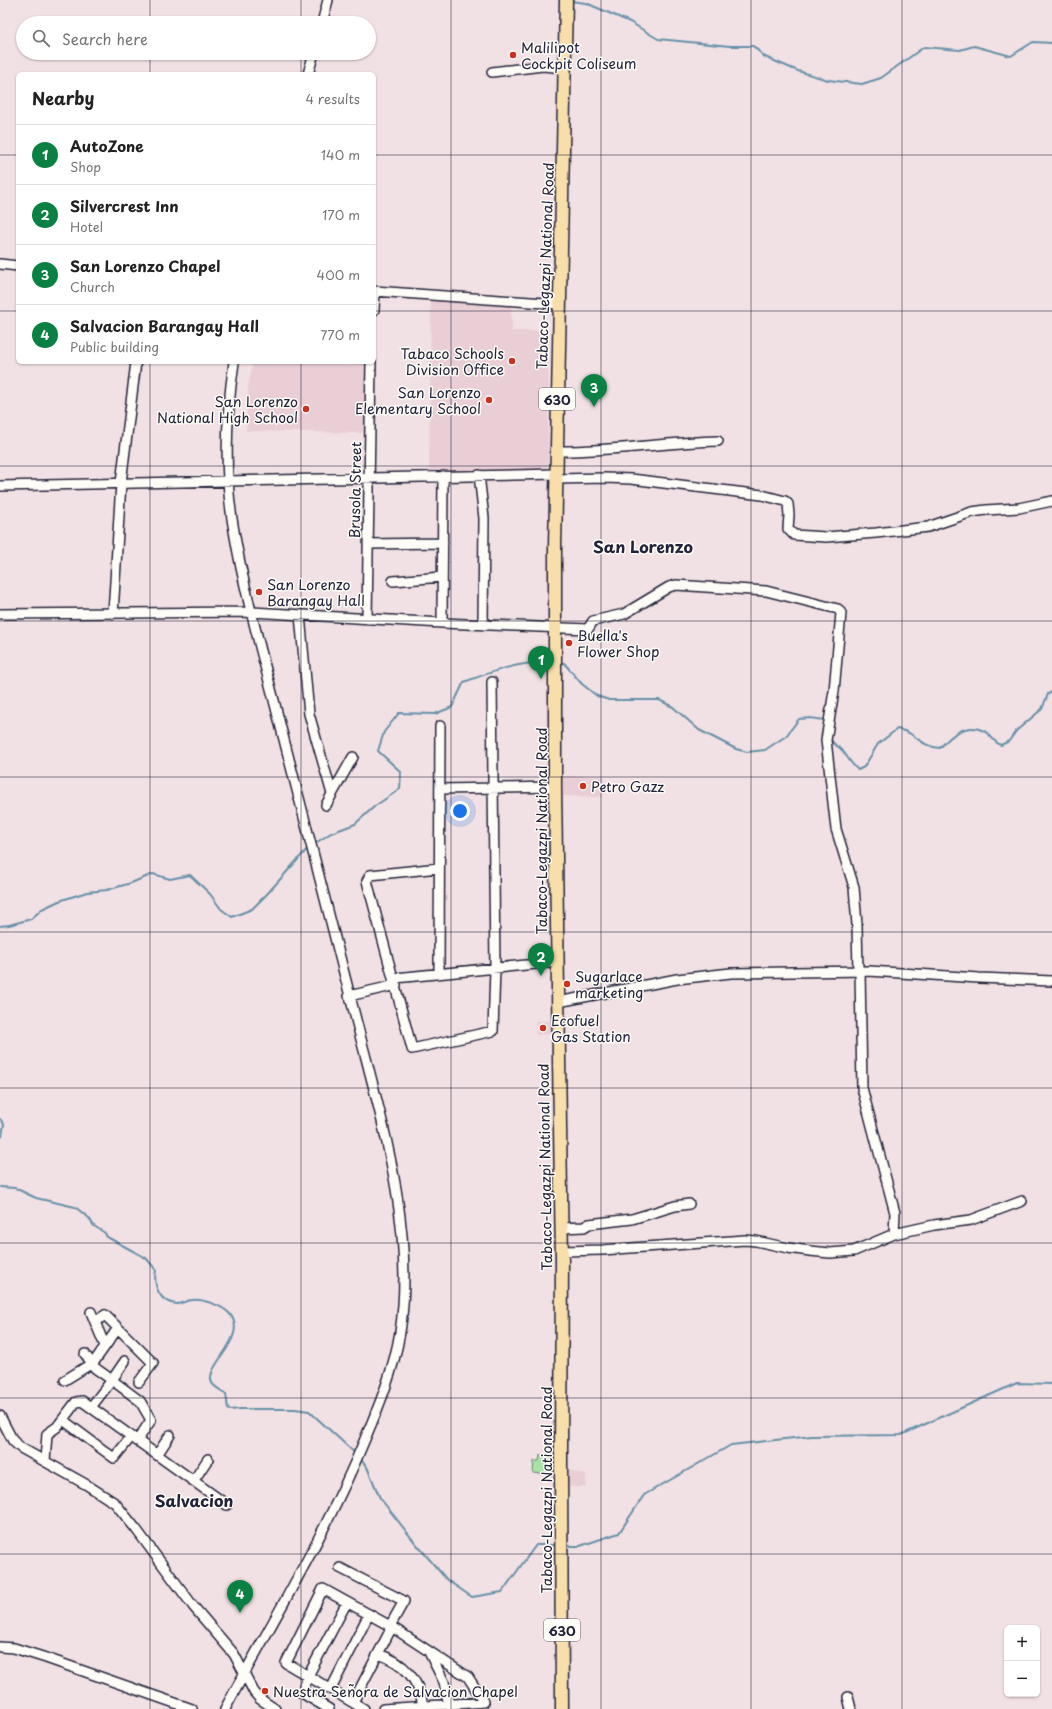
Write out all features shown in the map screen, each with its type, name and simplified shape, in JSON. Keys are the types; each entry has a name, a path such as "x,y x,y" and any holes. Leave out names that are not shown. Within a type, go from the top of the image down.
{"main road":[{"name":"Tabaco-Legazpi National Road","path":"562,1709 562,1251 555,787 556,628 554,547 557,451 558,304 564,127 566,0"}],"street":[{"path":"324,16 328,0"},
{"path":"309,72 312,60"},
{"path":"492,72 543,66 565,68"},
{"path":"0,264 16,266"},
{"path":"376,291 558,304"},
{"path":"113,614 122,483 136,364"},
{"path":"225,1709 327,1521 360,1452 381,1403 400,1333 404,1290 403,1245 392,1167 382,1117 311,853 233,529 228,480 228,436 234,364"},
{"name":"Brusola Street","path":"367,619 371,364"},
{"path":"557,451 611,450 692,441 718,441"},
{"path":"0,486 479,475 631,479 762,495 785,501 788,504 788,529 794,535 826,537 928,527 972,512 1019,508 1052,502"},
{"path":"479,475 484,518 484,625"},
{"path":"442,623 443,476"},
{"path":"368,544 443,543"},
{"path":"393,581 442,577"},
{"path":"0,614 252,612 442,623 588,629 593,621 624,614 669,587 676,585 766,591 838,609 841,613 838,652 834,691 826,740 836,829 854,887 859,971 862,1088 895,1212 894,1234"},
{"path":"300,615 309,714 332,794"},
{"path":"439,868 370,875 367,880 396,982 412,1049 493,1031 495,969 492,682"},
{"path":"439,974 440,726"},
{"path":"326,805 353,757"},
{"path":"440,789 555,787"},
{"path":"349,996 396,982 439,974 558,962"},
{"path":"558,1002 676,979 731,973 859,971 1052,981"},
{"path":"562,1251 602,1250 744,1240 756,1241 798,1250 840,1252 854,1251 894,1234 934,1225 971,1220 1022,1202"},
{"path":"561,1228 584,1227 589,1224 632,1219 675,1206 689,1204"},
{"path":"95,1322 113,1309"},
{"path":"91,1312 106,1346"},
{"path":"105,1315 152,1363"},
{"path":"65,1380 94,1362 118,1328"},
{"path":"63,1420 114,1458 151,1420 140,1401 95,1368 85,1354"},
{"path":"139,1382 159,1355"},
{"path":"91,1407 125,1361"},
{"path":"45,1461 47,1434 57,1427 76,1402 82,1401 227,1504"},
{"path":"0,1416 13,1441 22,1448 92,1488 115,1504 136,1529 193,1606 234,1654 254,1692 260,1699 275,1709"},
{"path":"157,1455 170,1435"},
{"path":"194,1480 208,1459"},
{"path":"340,1568 404,1601 353,1702"},
{"path":"364,1709 286,1662 324,1589 391,1626 468,1677 484,1702 383,1709"},
{"path":"329,1709 302,1693 308,1676 347,1602"},
{"path":"331,1689 369,1614"},
{"path":"0,1647 14,1648 46,1658 192,1709"},
{"path":"428,1650 444,1682 449,1704"},
{"path":"378,1654 392,1658 405,1668 421,1694 423,1706"},
{"path":"848,1697 851,1709"}],"shaded area":[{"name":"San Lorenzo Elementary School","path":"431,297 511,302 512,331 549,330 548,470 429,471"},
{"name":"San Lorenzo National High School","path":"253,364 368,364 365,433 246,431 248,387"},
{"path":"563,776 604,776 603,797 563,796"},
{"path":"535,1021 550,1021 550,1034 536,1035"},
{"path":"569,1470 586,1475 586,1487 569,1487"}],"green space":[{"path":"540,1455 553,1456 552,1475 533,1473 534,1461 539,1461"}],"waterway":[{"path":"570,1 586,3 630,22 658,39 730,46 753,46 765,57 798,71 828,80 862,84 881,78 924,47 960,50 974,46 1011,56 1033,42 1052,43"},
{"path":"314,844 331,833 355,824 375,806 400,789 401,772 378,751 384,732 399,713 435,714 452,707 464,682 517,665 551,662"},
{"path":"559,663 564,663 582,684 597,696 609,700 659,700 673,707 699,730 736,749 747,752 765,750 786,736 799,719 810,718 824,720 825,723"},
{"path":"830,737 833,743 841,749 858,770 864,767 878,744 897,729 909,733 927,745 940,748 959,731 971,728 984,731 1001,745 1009,741 1016,731 1042,709 1048,694 1052,692"},
{"path":"0,926 31,919 42,909 59,901 87,892 107,890 131,883 153,874 170,879 190,875 210,894 221,909 232,917 252,909 309,847"},
{"path":"0,1119 4,1124 2,1136 0,1138"},
{"path":"0,1187 15,1188 36,1198 75,1207 89,1218 94,1226 105,1233 107,1237 146,1258 156,1270 155,1282 159,1292 162,1297 171,1303 177,1304 190,1300 201,1300 217,1305 226,1310 234,1322 234,1332 231,1341 214,1368 211,1376 212,1383 226,1394 228,1409 295,1409 309,1411 356,1454"},
{"path":"565,1546 580,1546 619,1533 644,1495 731,1445 812,1436 901,1435 1017,1383 1052,1384"},
{"path":"360,1459 367,1467 380,1498 413,1540 447,1580 472,1597 502,1592 536,1545 556,1545"}],"place":[{"name":"Malilipot Cockpit Coliseum","path":"513,55"},
{"name":"Tabaco Schools Division Office","path":"512,361"},
{"name":"San Lorenzo Elementary School","path":"489,400"},
{"name":"San Lorenzo Chapel","path":"594,407"},
{"name":"San Lorenzo National High School","path":"306,409"},
{"name":"San Lorenzo Barangay Hall","path":"259,592"},
{"name":"Buella's Flower Shop","path":"569,643"},
{"name":"AutoZone","path":"541,679"},
{"name":"Petro Gazz","path":"583,786"},
{"name":"Silvercrest Inn","path":"541,976"},
{"name":"Sugarlace marketing","path":"567,984"},
{"name":"Ecofuel Gas Station","path":"543,1028"},
{"name":"Salvacion Barangay Hall","path":"240,1613"},
{"name":"Nuestra Señora de Salvacion Chapel","path":"265,1691"}],"district":[{"name":"San Lorenzo","path":"643,546"},
{"name":"Salvacion","path":"194,1500"}]}
